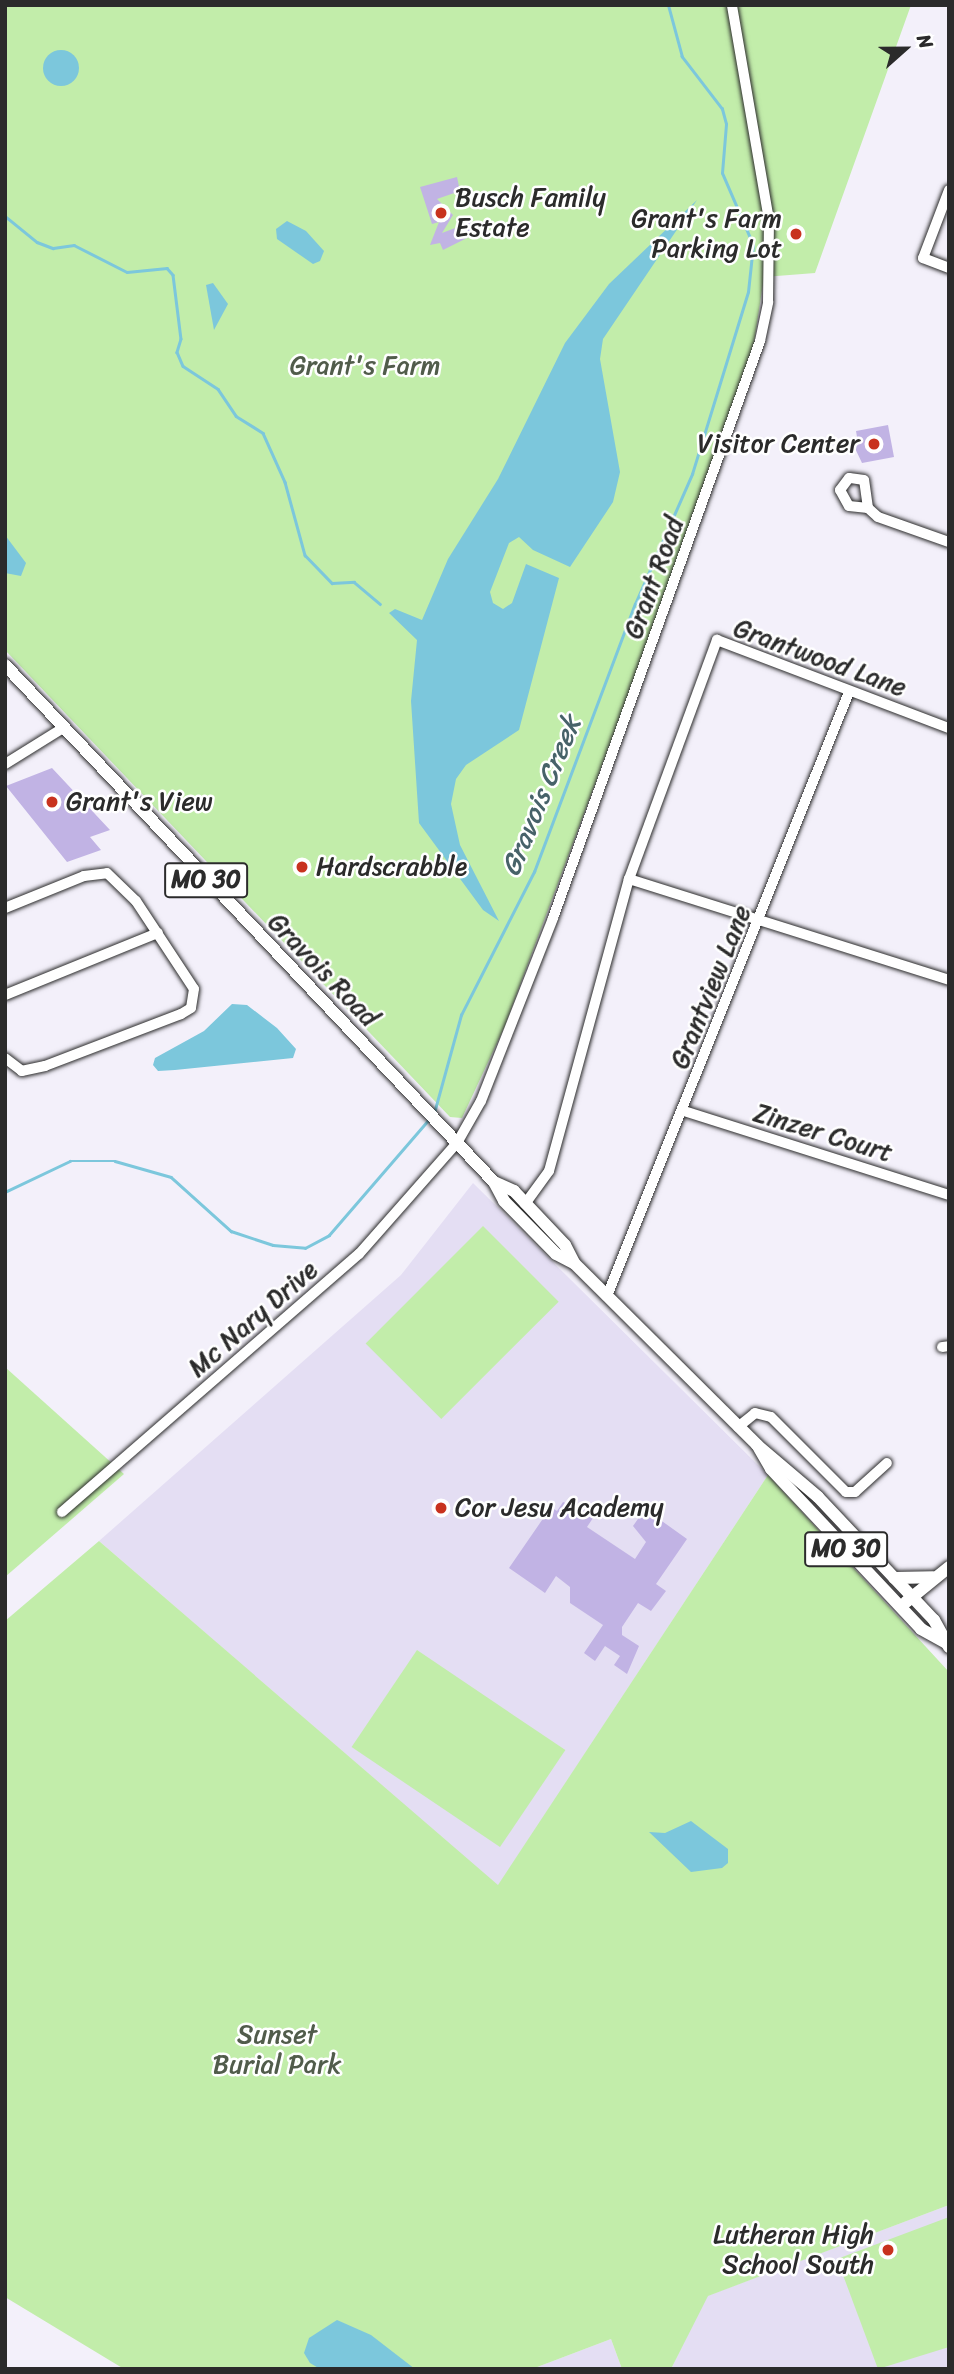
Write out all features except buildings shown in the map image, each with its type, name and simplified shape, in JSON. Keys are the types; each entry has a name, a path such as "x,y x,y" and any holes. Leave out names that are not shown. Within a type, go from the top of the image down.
{"main road":[{"name":"Gravois Road","path":"5,665 494,1182 512,1210 556,1254 575,1264 757,1445 797,1477 912,1596 947,1645"},
{"name":"Gravois Road","path":"494,1182 526,1204 565,1245 575,1264"},
{"name":"Gravois Road","path":"757,1445 771,1469 900,1607 947,1645"},
{"path":"900,1607 933,1577 949,1567"},
{"path":"894,1578 933,1577"}],"street":[{"name":"Grant Road","path":"457,1143 481,1101 553,918 760,341 768,302 769,220 732,5"},
{"path":"949,190 923,258 949,268"},
{"path":"868,508 878,517 949,542"},
{"name":"Grantwood Lane","path":"526,1204 549,1171 629,878 717,640 949,728"},
{"name":"Grantview Lane","path":"607,1296 760,922 849,692"},
{"path":"5,764 63,728"},
{"path":"5,908 84,877 107,873 136,901 194,989 191,1008 45,1066 22,1071 5,1058"},
{"path":"629,878 760,922 949,980"},
{"path":"5,995 158,933"},
{"name":"Zinzer Court","path":"684,1111 949,1195"},
{"name":"Mc Nary Drive","path":"62,1512 295,1314 359,1254 457,1143"},
{"path":"738,1427 755,1413 771,1417 846,1492 855,1492 887,1463"}],"shaded area":[{"name":"Cor Jesu Academy","path":"473,1183 768,1475 498,1886 99,1541 401,1275"},
{"name":"Lutheran High School South","path":"949,2205 949,2369 671,2369 707,2296"},
{"path":"611,2339 622,2369 532,2369"}],"green space":[{"name":"Grant's Farm","path":"5,5 911,5 815,273 764,277 754,343 670,583 504,1028 462,1118 450,1117 5,650"},
{"path":"483,1226 559,1302 441,1419 366,1343"},
{"path":"5,1367 124,1474 5,1577"},
{"name":"Sunset Burial Park","path":"768,1475 949,1672 949,2205 708,2296 671,2369 622,2369 611,2339 532,2369 124,2369 5,2297 5,1621 99,1541 498,1885"},
{"path":"417,1650 565,1750 500,1847 352,1747"},
{"path":"949,2217 949,2347 878,2369 837,2259"}],"water":[{"path":"61,50 74,55 79,68 74,81 61,86 48,81 43,68 48,55"},
{"path":"697,200 603,339 600,359 620,472 613,502 570,567 533,550 519,537 509,543 490,592 493,603 503,609 512,603 526,564 559,578 519,730 466,765 456,779 451,804 460,845 499,921 483,910 419,823 411,701 417,640 389,613 395,609 422,620 448,559 498,479 565,343 609,284"},
{"path":"287,221 306,231 324,251 320,261 313,264 277,239 276,229"},
{"path":"213,283 228,304 214,330 206,285"},
{"path":"5,535 26,563 21,576 5,573"},
{"path":"232,1004 247,1005 277,1028 296,1049 293,1058 158,1071 153,1065 155,1058 204,1031"},
{"path":"691,1821 728,1849 728,1863 722,1868 691,1872 649,1832 665,1833"},
{"path":"337,2320 371,2335 415,2369 320,2369 310,2363 304,2353 309,2338"}],"waterway":[{"name":"Gravois Creek","path":"434,1113 461,1015 534,872 635,604 692,474 748,292 753,245 722,173 726,124 722,109 682,57 668,5"},
{"path":"5,216 37,242 53,248 74,245 127,272 167,268 173,275 181,339 177,352 183,366 218,389 236,416 263,433 285,482 305,555 332,583 354,582 380,604"},
{"name":"Gravois Creek","path":"5,1192 70,1161 115,1161 171,1177 231,1231 273,1245 305,1248 329,1235 430,1118"}],"place":[{"name":"Busch Family Estate","path":"441,213"},
{"name":"Grant's Farm Parking Lot","path":"796,234"},
{"name":"Visitor Center","path":"874,444"},
{"name":"Grant's View","path":"52,802"},
{"name":"Hardscrabble","path":"302,867"},
{"name":"Cor Jesu Academy","path":"441,1508"},
{"name":"Lutheran High School South","path":"888,2250"}]}
